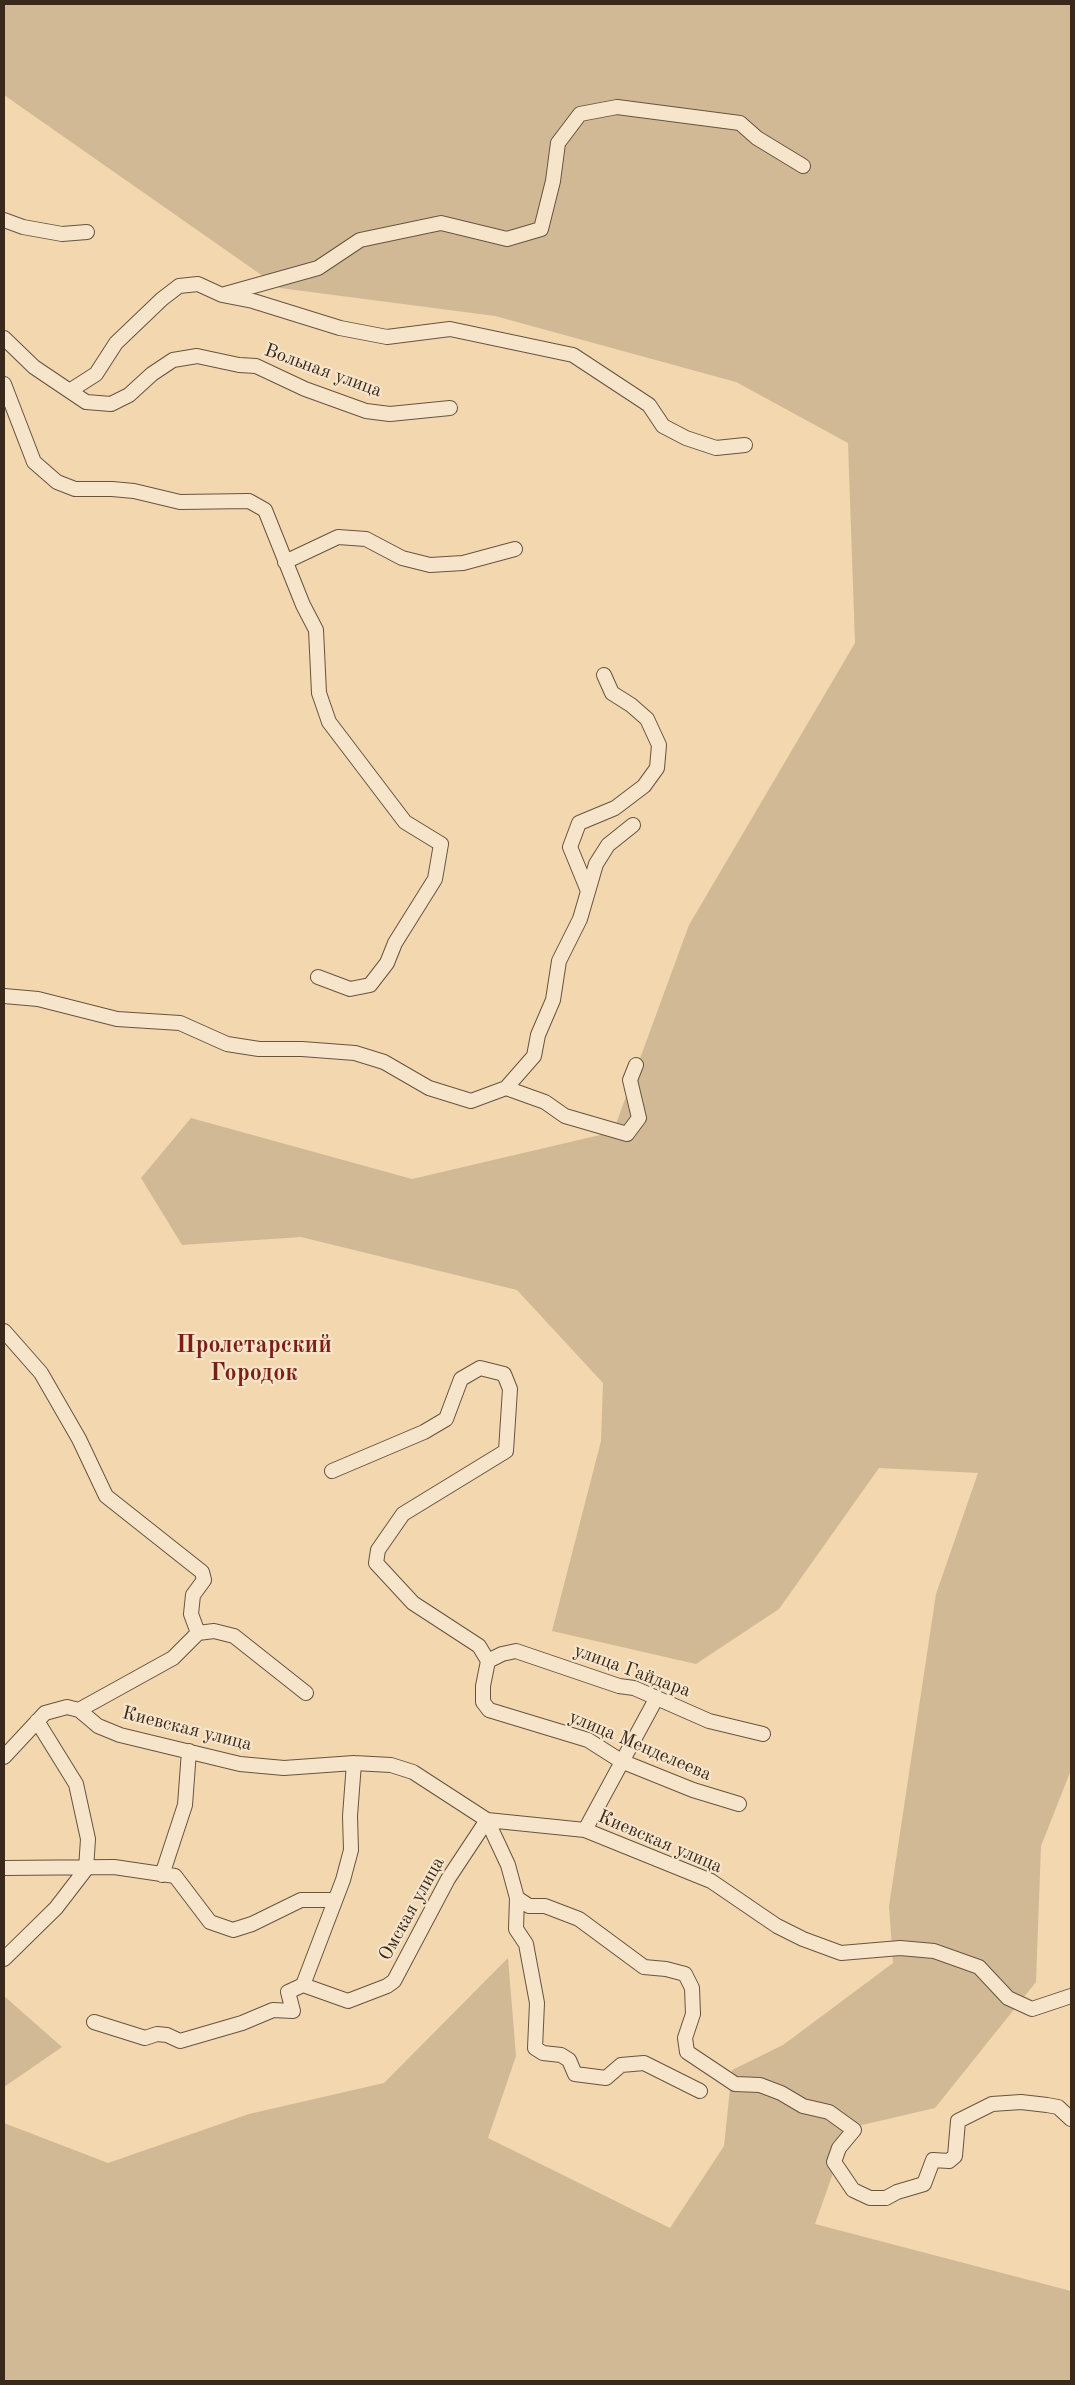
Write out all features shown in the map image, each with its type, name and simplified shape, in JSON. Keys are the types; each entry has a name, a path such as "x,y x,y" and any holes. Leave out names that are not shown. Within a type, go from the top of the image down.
{"street":[{"path":"222,295 318,268 360,240 441,223 508,239 541,229 553,181 558,143 580,114 617,107 740,123 757,138 803,166"},
{"path":"4,220 22,226 62,234 87,232"},
{"path":"71,390 96,374 116,343 162,299 178,286 198,284 222,295 253,301 340,328 387,337 450,329 573,355 649,405 662,426 686,438 716,448 745,445"},
{"name":"Вольная улица","path":"4,338 34,367 71,390 86,402 111,404 129,395 152,374 173,360 197,356 256,366 305,389 366,411 390,414 450,408"},
{"path":"4,384 34,462 57,482 75,489 134,491 180,502 249,501 265,510 285,562 316,630 319,692 329,722 406,822 441,844 435,879 395,943 387,963 370,985 350,989 318,977"},
{"path":"285,562 338,537 366,539 402,558 430,565 463,563 497,552 515,549"},
{"path":"588,891 570,847 579,823 615,808 644,786 657,768 659,745 647,719 631,705 612,693 604,675"},
{"path":"4,996 38,999 117,1019 180,1023 227,1044 259,1050 302,1049 355,1053 384,1062 429,1088 471,1100 506,1088 534,1056 538,1035 553,1000 558,961 580,919 596,864 608,845 633,824"},
{"path":"506,1088 545,1102 564,1116 627,1134 639,1118 630,1080 636,1065"},
{"path":"4,1331 41,1373 79,1439 106,1496 202,1572 204,1580 193,1595 190,1614 198,1633"},
{"path":"332,1472 424,1432 446,1419 460,1379 480,1368 504,1374 510,1390 506,1451 403,1514 378,1550 376,1564 413,1603 479,1646 488,1661"},
{"path":"4,1757 45,1713 67,1707 79,1710 173,1658 198,1633 214,1631 234,1636 306,1693"},
{"name":"улица Гайдара","path":"488,1661 502,1654 516,1651 619,1686 634,1688 709,1721 763,1734"},
{"name":"улица Менделеева","path":"488,1661 483,1686 483,1702 488,1710 588,1740 621,1761 693,1790 740,1804"},
{"path":"584,1830 656,1699"},
{"name":"Киевская улица","path":"79,1710 98,1726 120,1734 249,1765 284,1768 354,1763 391,1765 413,1772 487,1820 584,1830 711,1881 777,1926 803,1939 841,1953 900,1948 934,1951 979,1967 1008,1998 1032,2009 1071,1996"},
{"path":"4,1959 56,1908 86,1869 88,1840 76,1784 37,1721"},
{"path":"162,1875 184,1805 189,1751"},
{"path":"94,2022 145,2038 157,2034 167,2034 180,2041 242,2023 273,2010 293,2011 288,1992 303,1985 343,1880 351,1850 350,1816 354,1763"},
{"path":"487,1820 508,1865 518,1898 516,1929 526,1944 537,2003 536,2048 543,2054 561,2055 569,2060 575,2074 606,2078 621,2065 644,2063 700,2091"},
{"name":"Омская улица","path":"303,1985 348,2001 387,1986 394,1981 448,1879 487,1820"},
{"path":"4,1868 86,1869 114,1867 175,1876 210,1922 233,1930 252,1924 301,1900 334,1900"},
{"path":"518,1898 529,1906 545,1906 578,1918 644,1967 666,1969 685,1974 692,1988 693,2014 685,2038 687,2052 735,2084 760,2085 781,2093 803,2106 829,2112 854,2130 839,2148 834,2162 853,2190 870,2198 886,2198 897,2192 916,2188 924,2184 933,2160 949,2161 955,2156 958,2121 992,2104 1021,2102 1047,2104 1058,2107 1071,2119"}],"shaded area":[{"path":"4,4 1071,4 1071,1770 1041,1846 1036,1982 935,2108 849,2128 815,2224 1071,2291 1071,2381 4,2381 4,2123 108,2163 249,2114 384,2083 508,1958 516,2056 488,2138 670,2228 724,2146 732,2070 783,2045 893,1963 889,1906 936,1594 978,1473 879,1468 779,1609 696,1664 552,1631 601,1441 603,1383 517,1290 301,1237 182,1245 141,1178 191,1118 412,1179 613,1132 689,925 855,643 848,443 736,382 495,316 280,288 4,95"},
{"path":"4,1996 62,2047 4,2087"}],"district":[{"name":"Пролетарский Городок","path":"254,1360"}]}
